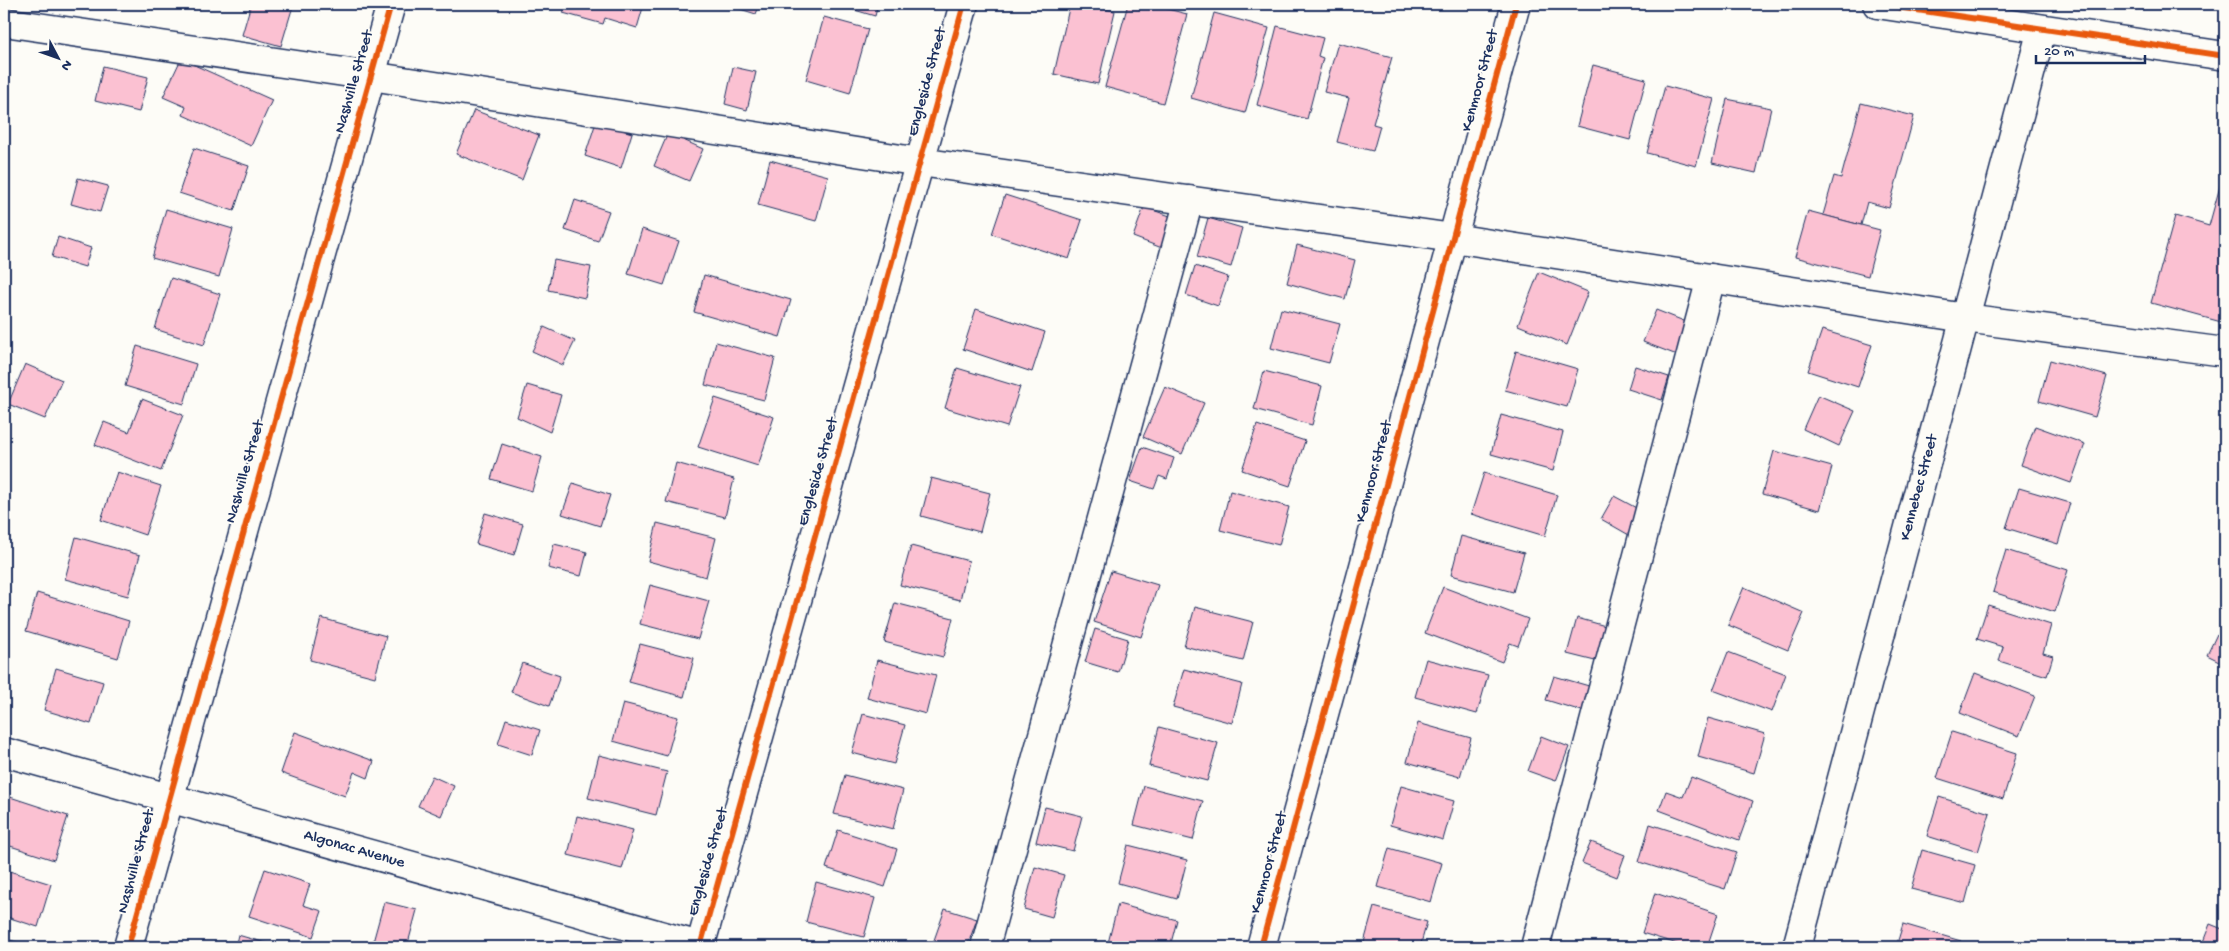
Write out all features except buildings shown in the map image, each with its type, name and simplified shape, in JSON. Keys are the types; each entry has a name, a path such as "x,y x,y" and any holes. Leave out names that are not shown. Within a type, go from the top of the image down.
{"street":[{"name":"Nashville Street","path":"128,947 391,4"},
{"name":"Engleside Street","path":"701,947 964,4"},
{"name":"Kenmoor Street","path":"1261,947 1516,4"},
{"path":"1877,4 2225,56"},
{"path":"4,22 371,76 920,162 1453,238 1965,318 2225,352"},
{"name":"Kennebec Street","path":"1797,947 2042,29"},
{"path":"985,947 1189,200"},
{"path":"1535,947 1711,278"},
{"name":"Algonac Avenue","path":"4,752 701,947"}],"cycle path":[{"path":"128,947 391,4"},
{"path":"700,947 964,4"},
{"path":"1261,947 1516,4"},
{"path":"1877,4 2225,56"}]}
